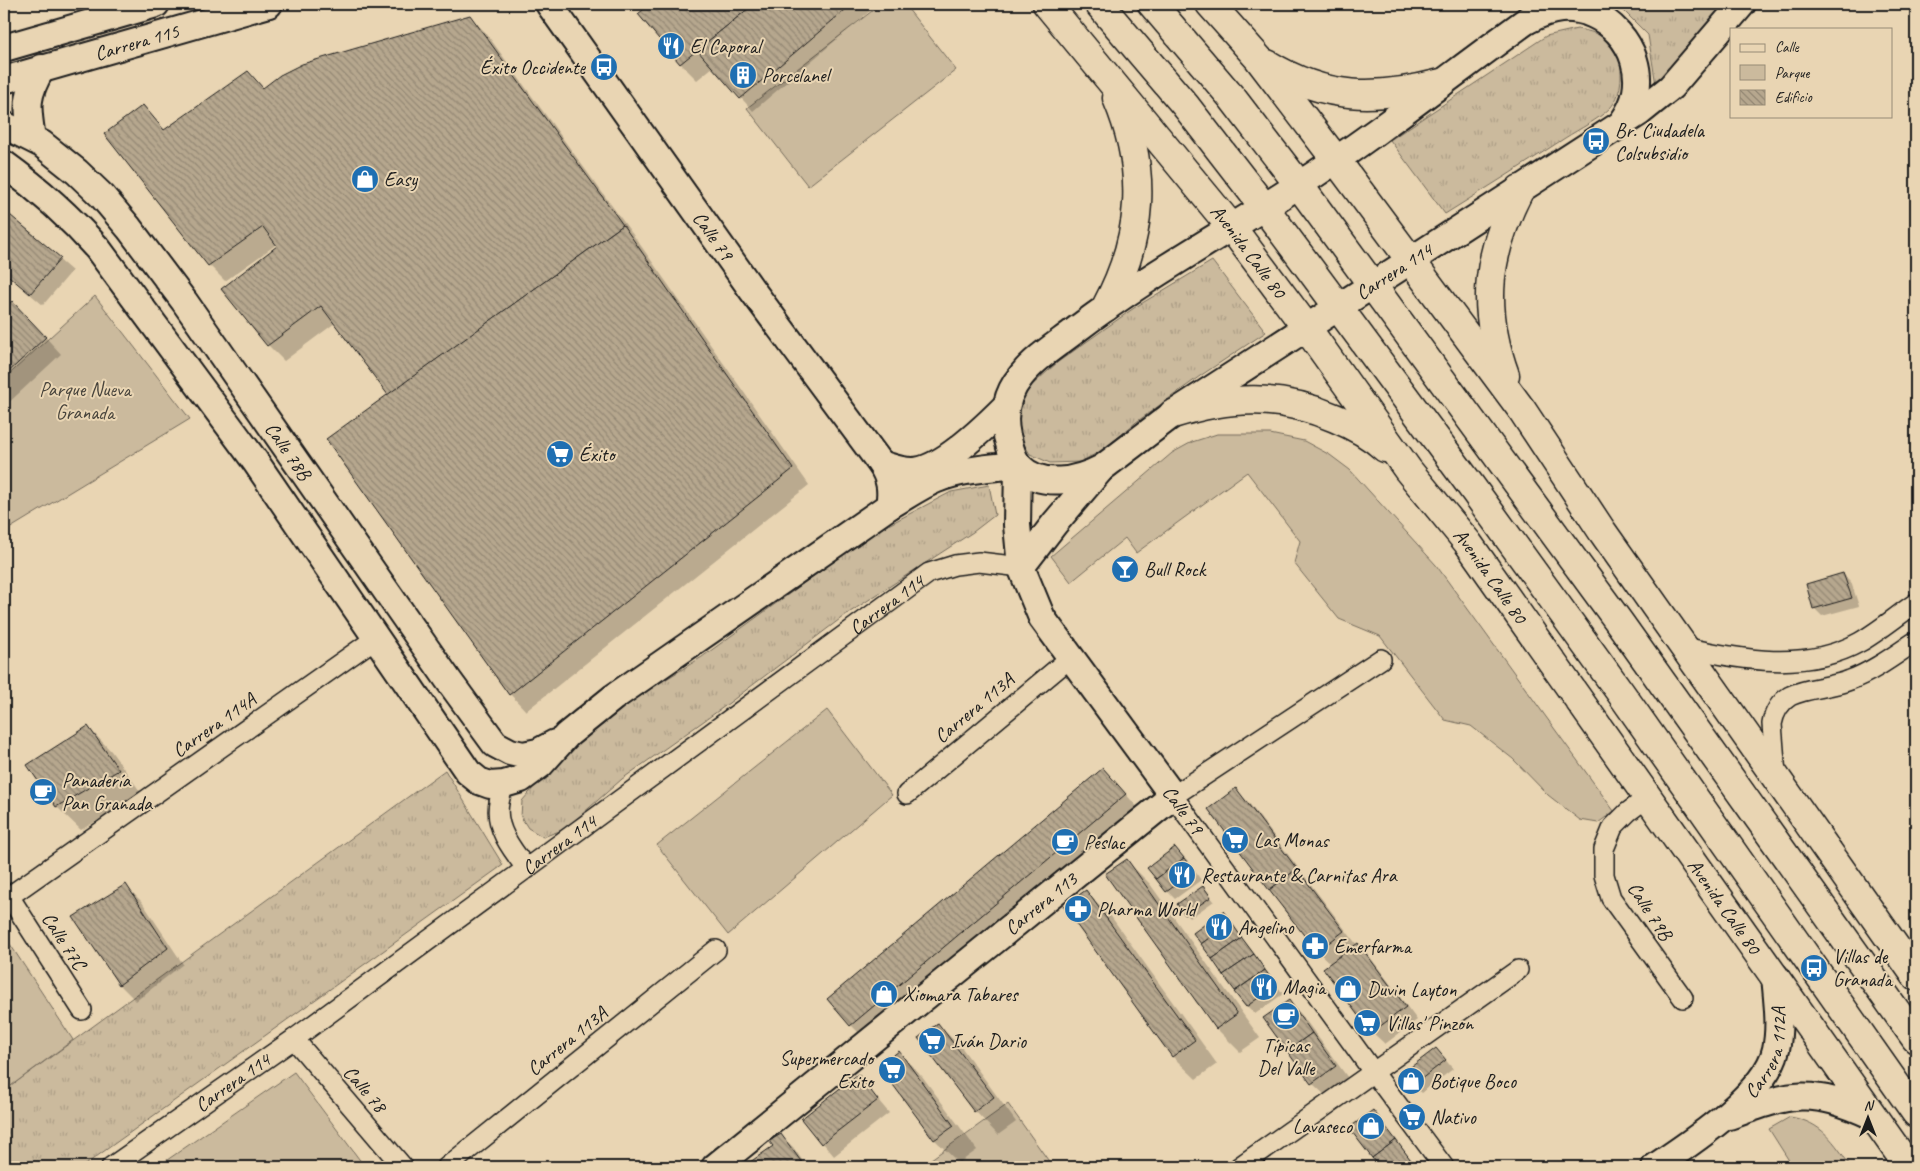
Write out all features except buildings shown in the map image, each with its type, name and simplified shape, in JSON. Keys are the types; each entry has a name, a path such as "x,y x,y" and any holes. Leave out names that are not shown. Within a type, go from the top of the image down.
{"highway":[{"name":"Avenida Calle 80","path":"1047,4 1232,228 1306,327 1408,470 1468,543 1909,1167"},
{"name":"Avenida Calle 80","path":"1099,4 1185,105 1338,306 1614,684 1916,1113"},
{"path":"1152,4 1233,99 1299,185 1619,622 1916,1040"},
{"path":"1210,4 1258,58 1411,259 1522,410 1602,530 1916,976"},
{"path":"1093,58 1113,88 1127,122 1135,156 1138,191 1137,216 1133,240 1117,286 1106,307"},
{"path":"1258,58 1286,75 1316,88 1349,94 1379,95 1410,91 1440,83"},
{"path":"1520,189 1498,237 1489,289 1490,321 1496,352 1507,382 1522,410"},
{"path":"1173,414 1200,405 1229,400 1258,399 1287,403 1315,410 1349,424 1381,444 1408,470"}],"street":[{"name":"Carrera 115","path":"4,48 156,4"},
{"name":"Carrera 115","path":"4,80 269,4"},
{"name":"Calle 79","path":"549,4 752,290 882,464 890,484 889,506"},
{"path":"528,869 509,846 501,826 498,805 504,784 521,779 540,765 567,735 614,697 889,506 922,486 954,473 1018,465 1011,449 1004,420 1006,406 1014,386 1038,359 1106,307 1336,160 1545,4"},
{"name":"Carrera 114","path":"1018,465 1033,475 1055,481 1089,475 1102,468 1173,414 1640,112 1670,87 1742,4"},
{"path":"1526,20 1543,13 1561,9 1579,10 1597,16 1612,26 1625,39 1633,55 1637,73 1632,109 1622,124"},
{"path":"32,138 28,109 29,94 42,68"},
{"name":"Calle 78B","path":"4,125 32,138 57,156 90,184 129,228 184,301 495,744 510,752 523,755 538,752 567,735"},
{"name":"Calle 78B","path":"4,164 71,218 98,249 255,461 468,772 479,781 490,785 504,784"},
{"path":"882,464 898,470 913,471 928,468 981,431 1006,406"},
{"name":"Calle 79","path":"1018,465 1018,525 1022,567 1042,618 1444,1167"},
{"path":"1022,567 1055,523 1102,468"},
{"name":"Carrera 114","path":"111,1167 294,1040 929,573 955,565 979,562 1022,567"},
{"path":"1684,647 1750,660 1777,661 1803,659 1830,653 1860,642 1916,602"},
{"name":"Carrera 114A","path":"6,898 376,638"},
{"path":"1776,777 1772,724 1780,705 1789,697 1800,692 1828,687 1850,680 1889,659 1916,641"},
{"name":"Carrera 113A","path":"907,794 1070,658"},
{"name":"Carrera 113","path":"715,1167 1173,796 1380,659"},
{"name":"Calle 79B","path":"1648,797 1628,812 1613,827 1604,849 1604,875 1611,898 1683,998"},
{"name":"Calle 77C","path":"6,898 82,1010"},
{"name":"Carrera 113A","path":"447,1167 716,950"},
{"path":"1240,1167 1518,970"},
{"name":"Carrera 112A","path":"1671,1163 1726,1117 1767,1069 1776,1050 1778,1028 1775,976"},
{"name":"Calle 78","path":"294,1040 403,1167"},
{"name":"Carrera 112A","path":"1726,1117 1786,1097 1808,1095 1847,1104 1873,1116"}],"green space":[{"path":"881,4 904,4 956,70 808,186 747,108"},
{"path":"1611,4 1731,4 1656,85 1648,35 1624,11"},
{"path":"1577,29 1597,34 1607,40 1615,50 1620,63 1621,77 1619,91 1614,103 1594,120 1445,214 1390,140 1546,36"},
{"path":"1212,261 1266,332 1200,376 1135,423 1103,450 1080,462 1050,463 1030,454 1020,438 1019,418 1020,403 1031,386 1058,362 1134,308"},
{"name":"Parque Nueva Granada","path":"95,296 190,419 4,532 4,379"},
{"path":"1217,434 1270,434 1304,441 1330,455 1350,470 1436,565 1614,811 1598,823 1580,820 1548,795 1513,759 1471,726 1445,720 1380,636 1339,619 1294,563 1300,541 1247,472 1136,553 1125,538 1071,582 1051,556 1172,453 1192,442"},
{"path":"989,485 995,515 973,532 844,616 725,706 622,779 565,829 543,837 528,828 521,817 522,801 581,741 637,697 702,657 873,533 951,492"},
{"path":"827,710 892,795 728,935 657,845"},
{"path":"445,770 503,865 82,1167 4,1167 4,1091"},
{"path":"4,935 73,1040 4,1091"},
{"path":"294,1072 365,1167 157,1167"},
{"path":"1008,1104 1053,1167 919,1167 927,1162"},
{"path":"1790,1117 1811,1123 1819,1128 1839,1149 1851,1167 1793,1167 1769,1129"}],"place":[{"name":"El Caporal","path":"671,46"},
{"name":"Éxito Occidente","path":"604,67"},
{"name":"Porcelanel","path":"743,75"},
{"name":"Br. Ciudadela Colsubsidio","path":"1596,141"},
{"name":"Easy","path":"365,179"},
{"name":"Éxito","path":"560,454"},
{"name":"Bull Rock","path":"1125,569"},
{"name":"Panadería Pan Granada","path":"43,792"},
{"name":"Las Monas","path":"1235,840"},
{"name":"Peslac","path":"1065,842"},
{"name":"Restaurante & Carnitas Ara","path":"1182,875"},
{"name":"Pharma World","path":"1078,909"},
{"name":"Angelino","path":"1219,927"},
{"name":"Emerfarma","path":"1315,946"},
{"name":"Villas de Granada","path":"1814,968"},
{"name":"Magia","path":"1264,987"},
{"name":"Duvin Layton","path":"1348,989"},
{"name":"Xiomara Tabares","path":"884,994"},
{"name":"Típicas Del Valle","path":"1286,1016"},
{"name":"Villas' Pinzon","path":"1367,1023"},
{"name":"Iván Dario","path":"932,1041"},
{"name":"Supermercado Exito","path":"892,1070"},
{"name":"Botique Boco","path":"1411,1081"},
{"name":"Nativo","path":"1412,1117"},
{"name":"Lavaseco","path":"1371,1126"}]}
